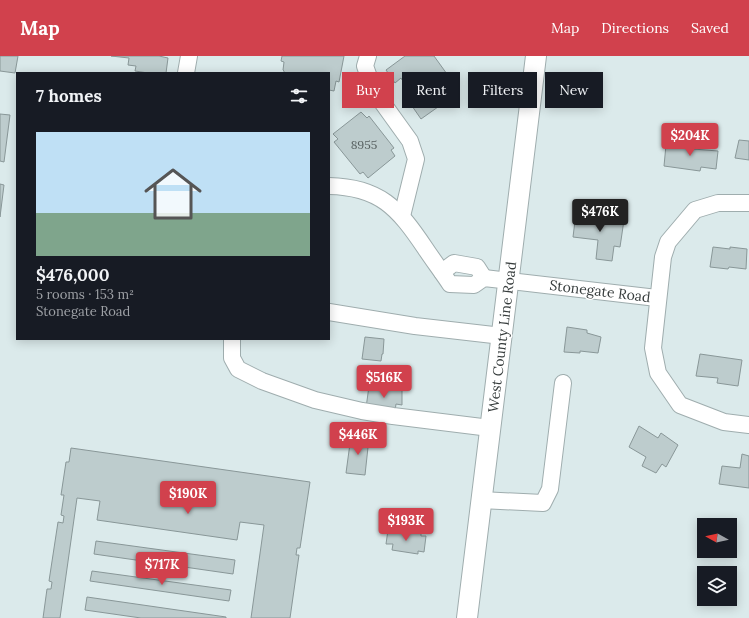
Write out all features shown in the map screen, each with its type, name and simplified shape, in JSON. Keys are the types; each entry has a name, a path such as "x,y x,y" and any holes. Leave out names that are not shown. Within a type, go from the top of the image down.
{"main road":[{"name":"West County Line Road","path":"467,618 536,56"}],"street":[{"path":"186,72 189,56"},
{"path":"368,56 365,66 374,91 410,141 416,159 402,216"},
{"name":"Stonegate Road","path":"330,186 348,187 367,192 385,202 408,223 450,284 474,285 484,278 657,298 663,257 668,242 695,210 718,203 749,203"},
{"path":"657,298 653,348 658,373 680,405 724,422 749,425"},
{"path":"330,312 415,326 502,336"},
{"path":"232,340 232,358 238,369 262,381 315,400 362,411 393,416 490,428"},
{"path":"481,500 543,504 550,489 563,383"}],"building":[{"path":"0,56 18,56 15,73 0,71"},
{"path":"111,56 159,56 168,58 166,72 135,71 136,66 128,65 129,58"},
{"path":"282,56 344,56 339,82 336,81 334,91 330,90 330,72 284,72 284,62 281,61"},
{"path":"405,56 434,56 446,72 402,72 402,80 401,78 395,83 394,72 387,72 386,70"},
{"path":"413,108 437,108 421,119"},
{"path":"361,112 367,118 369,116 394,148 391,150 395,156 368,178 363,172 360,174 334,142 338,139 333,134"},
{"path":"0,114 10,115 4,162 0,161"},
{"path":"739,140 749,141 749,160 735,158"},
{"path":"680,141 695,142 693,149 718,151 716,169 701,167 700,171 664,166 666,145 679,146"},
{"path":"0,184 4,185 0,217"},
{"path":"576,213 624,220 620,247 614,246 612,261 596,259 598,240 573,237"},
{"path":"713,247 747,249 746,269 710,267"},
{"path":"567,327 587,330 587,333 601,337 598,353 580,351 580,353 564,352"},
{"path":"365,337 384,339 381,361 362,359"},
{"path":"700,354 742,360 738,386 717,383 718,378 696,376"},
{"path":"369,386 402,390 402,405 396,404 395,411 366,408"},
{"path":"639,426 658,438 661,433 678,445 666,467 662,464 656,473 642,466 646,457 629,447"},
{"path":"351,436 369,438 365,475 346,473"},
{"path":"71,448 310,482 300,548 297,548 296,555 299,555 290,618 251,618 264,525 240,522 237,540 97,520 100,501 77,498 60,618 43,618 47,589 51,589 52,582 49,581 58,522 63,523 64,516 61,515 64,495 61,495 66,462 69,462"},
{"path":"742,454 749,456 749,488 719,484 722,466 740,468"},
{"path":"388,530 421,533 421,536 426,536 424,552 418,551 418,554 392,550 393,544 386,544"},
{"path":"96,541 235,560 233,574 94,554"},
{"path":"92,571 231,590 229,601 90,581"},
{"path":"87,597 226,618 141,618 85,610"}]}
